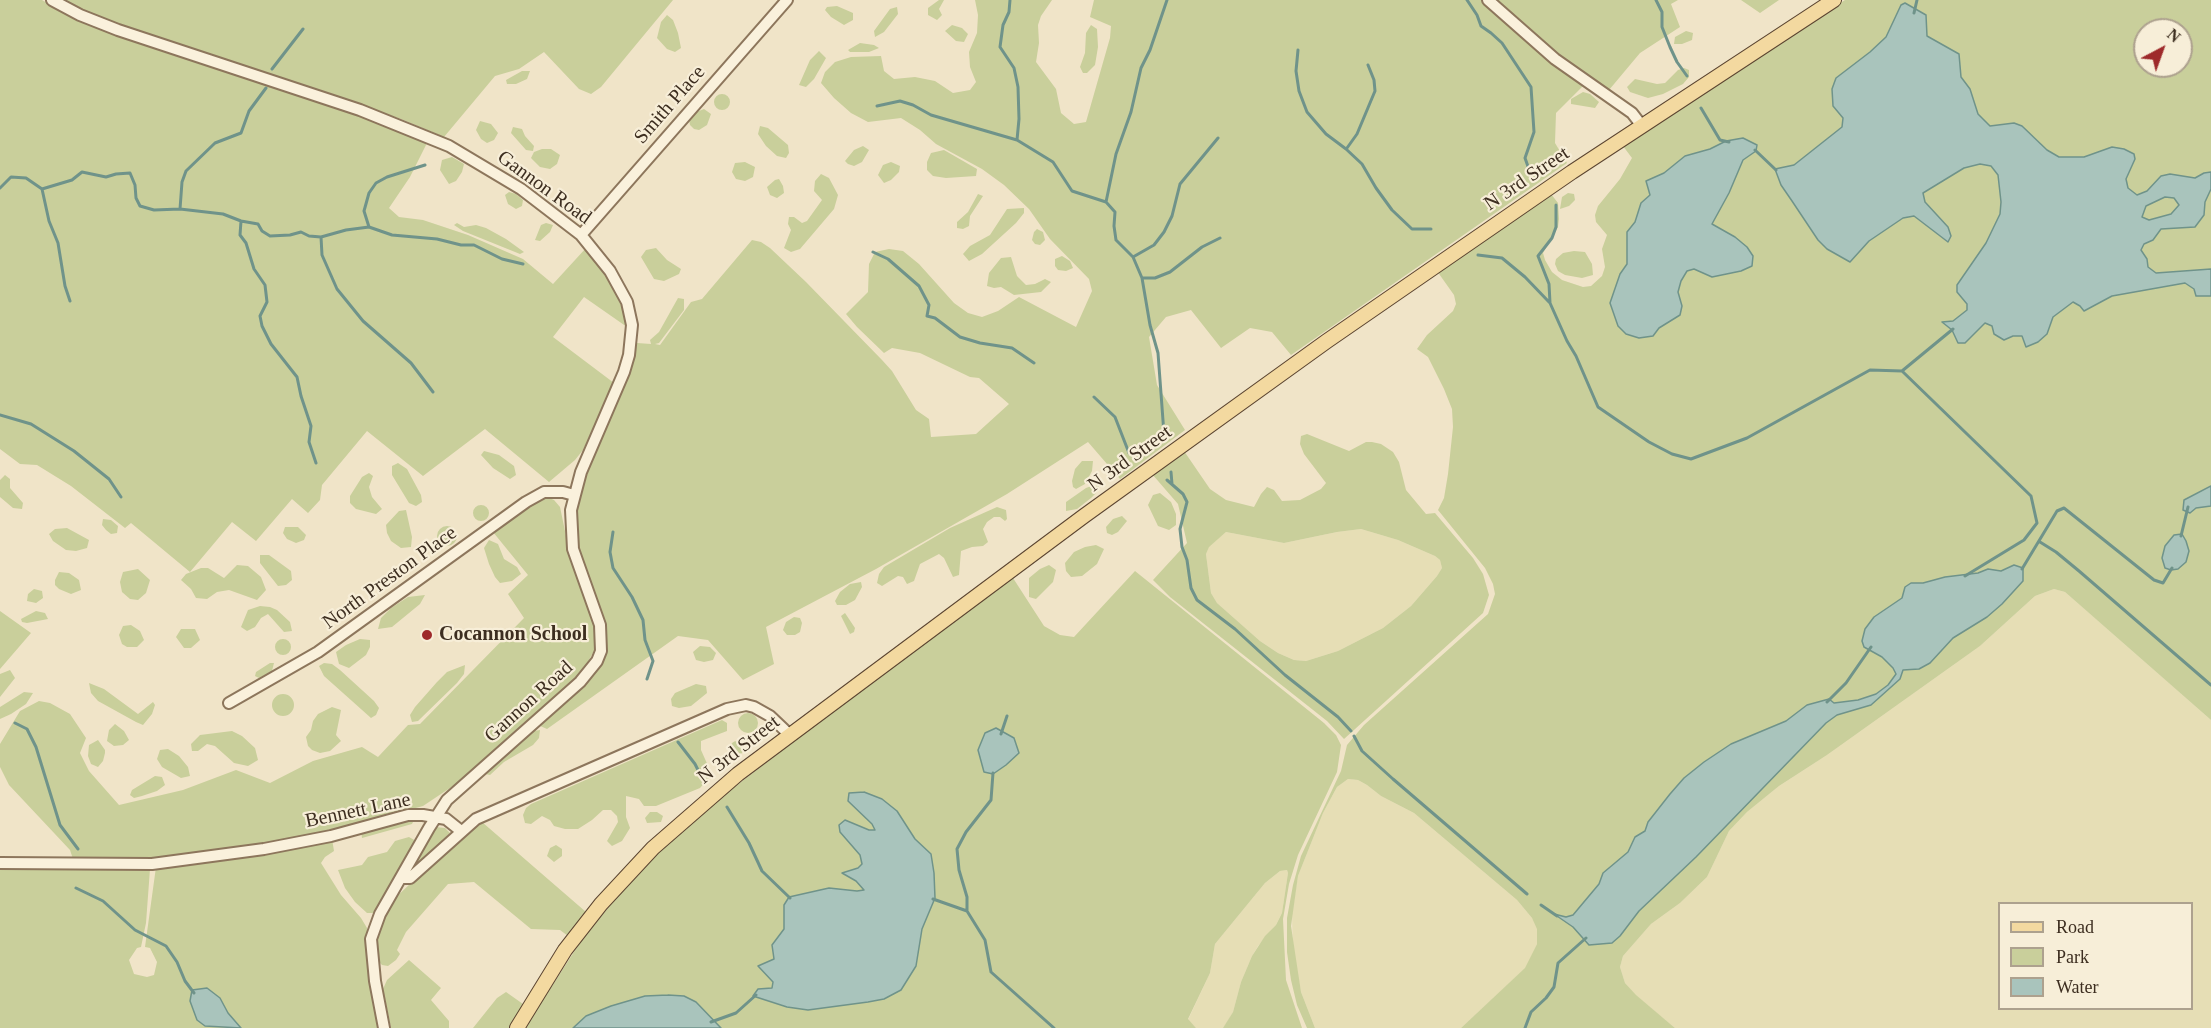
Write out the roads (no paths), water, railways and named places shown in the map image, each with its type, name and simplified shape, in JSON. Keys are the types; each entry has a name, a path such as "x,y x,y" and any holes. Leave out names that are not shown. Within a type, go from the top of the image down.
{"main road":[{"name":"N 3rd Street","path":"517,1028 566,950 601,904 653,848 701,804 790,735 1259,389 1490,228 1834,0"}],"street":[{"name":"Gannon Road","path":"52,0 80,15 118,30 360,110 429,136 502,177 581,235 598,255 621,290 630,314 632,338 624,372 588,455 574,495 571,530 573,549 600,626 602,640 597,661 580,682 447,800 401,878"},
{"name":"Smith Place","path":"581,235 787,0"},
{"path":"1488,0 1555,59 1632,113 1642,126"},
{"name":"North Preston Place","path":"229,703 318,652 526,502 544,492 563,492 574,495"},
{"path":"384,1028 371,954 371,939 380,914 401,878 410,878 476,819 727,708 746,705 754,707 780,723 790,735"},
{"name":"Bennett Lane","path":"0,863 152,864 264,849 331,836 408,815 446,819 461,831"}],"water":[{"path":"1905,3 1926,15 1927,36 1959,54 1961,77 1970,89 1978,114 1990,126 2014,123 2022,126 2047,150 2059,157 2084,157 2112,147 2124,149 2134,154 2135,159 2126,179 2128,188 2137,195 2147,191 2161,176 2170,174 2195,178 2211,172 2211,189 2205,202 2204,215 2195,227 2161,229 2153,240 2144,244 2141,250 2147,259 2148,267 2156,273 2211,269 2211,296 2196,296 2194,289 2185,283 2112,296 2084,311 2073,302 2053,317 2047,334 2038,342 2026,347 2022,336 2013,336 2004,340 1994,334 1992,326 1985,323 1965,343 1958,343 1952,330 1942,322 1953,321 1967,310 1967,304 1957,292 1957,285 1986,243 2000,214 1998,175 1991,166 1980,164 1964,168 1923,193 1925,202 1948,227 1951,236 1948,242 1914,216 1903,218 1869,241 1850,262 1827,249 1818,240 1781,185 1775,169 1794,165 1842,127 1843,118 1833,106 1832,89 1836,78 1886,37 1901,5","holes":["2165,197 2174,198 2179,205 2171,214 2149,220 2142,217 2146,206"]},
{"path":"1743,138 1757,145 1756,151 1743,160 1712,224 1747,247 1753,256 1752,266 1741,271 1712,277 1694,269 1687,271 1678,292 1682,306 1680,315 1659,328 1653,336 1639,338 1626,334 1618,326 1610,303 1620,274 1627,264 1627,232 1635,222 1641,203 1650,195 1646,181 1664,173 1685,156 1710,149 1726,141"},
{"path":"2211,486 2211,506 2196,508 2190,513 2183,510 2184,500"},
{"path":"2182,534 2189,551 2186,562 2178,569 2165,568 2162,558 2165,546 2174,535"},
{"path":"2014,565 2023,568 2023,581 2002,604 1987,617 1953,638 1930,663 1919,669 1903,670 1900,679 1871,705 1837,715 1826,723 1696,857 1639,911 1612,943 1589,945 1573,927 1554,914 1566,917 1573,915 1599,884 1603,873 1628,852 1635,837 1645,831 1648,822 1670,794 1684,778 1704,762 1731,744 1786,721 1807,705 1829,699 1834,703 1858,700 1876,694 1888,685 1896,674 1893,668 1882,657 1864,647 1862,641 1865,629 1874,617 1902,598 1905,587 1911,583 1978,573 1988,569 2001,571"},
{"path":"996,728 1014,738 1019,753 993,774 984,772 978,750 985,733"},
{"path":"864,792 882,799 897,811 915,839 931,854 935,898 922,929 916,966 901,990 884,999 868,1002 808,1010 787,1007 753,996 758,989 772,988 773,982 758,966 774,959 772,945 784,929 784,905 789,897 829,888 864,890 856,881 842,873 858,868 862,864 860,855 840,832 839,825 845,820 869,830 875,830 872,824 848,801 849,793"},
{"path":"207,988 220,998 228,1013 241,1028 205,1026 197,1020 190,1001 192,990"},
{"path":"645,996 684,996 696,1002 721,1028 573,1028 586,1016 611,1006"}],"waterway":[{"path":"1010,0 1000,47 1014,68 1018,87 1017,140"},
{"path":"1106,202 1116,154 1131,112 1141,68 1150,50 1167,0"},
{"path":"1467,0 1481,26 1502,43 1531,87 1534,132 1525,158 1531,175"},
{"path":"1656,0 1662,12 1662,27 1670,47 1687,76"},
{"path":"1914,13 1917,0"},
{"path":"272,69 303,29"},
{"path":"1298,50 1296,71 1299,91 1307,112 1326,134 1362,164 1392,210 1412,229 1431,229"},
{"path":"1347,148 1357,134 1375,91 1374,80 1368,65"},
{"path":"180,209 182,182 186,171 215,143 241,133 249,111 266,88"},
{"path":"877,106 900,101 931,115 1017,140 1053,162 1072,191 1106,202 1115,212 1116,240 1133,257 1142,278 1150,325 1158,353 1164,434"},
{"path":"1701,108 1720,140 1729,142"},
{"path":"1133,257 1154,245 1164,232 1172,216 1180,184 1218,138"},
{"path":"1755,150 1776,170"},
{"path":"369,227 364,211 369,193 376,183 387,177 425,165"},
{"path":"0,188 11,177 26,178 42,189 72,180 82,172 106,177 130,173 140,206 154,210 180,209 223,214 258,224 262,231 270,236 301,232 309,236 321,237 369,227 392,235 474,245 502,259 523,264"},
{"path":"42,189 49,221 58,243 65,286 70,301"},
{"path":"1556,205 1556,227 1552,238 1538,256 1549,284 1550,303 1567,341 1598,407 1649,442 1672,454 1691,459 1747,438 1870,370 1902,371 1953,329"},
{"path":"241,221 240,235 246,243 254,269 265,285 267,302 260,316 262,326 271,344 297,377 311,426 309,442 316,463"},
{"path":"321,237 322,255 337,289 363,321 411,363 433,392"},
{"path":"1142,278 1155,278 1170,272 1202,247 1220,238"},
{"path":"873,252 888,259 919,286 929,305 927,316 935,318 960,337 1012,348 1034,363"},
{"path":"1478,255 1502,258 1525,277 1549,302"},
{"path":"1902,371 2031,496 2037,523 2024,540 1965,576"},
{"path":"1094,397 1115,417 1129,453"},
{"path":"0,415 31,424 74,451 109,479 121,497"},
{"path":"1171,472 1172,484"},
{"path":"1167,480 1183,494 1187,502 1180,529 1191,588 1197,600 1235,629 1285,675 1338,717 1351,731"},
{"path":"2181,536 2188,507"},
{"path":"2022,569 2057,511 2064,508 2154,580 2163,583 2172,568"},
{"path":"613,532 610,552 613,568 632,597 643,620 645,640 653,661 647,679"},
{"path":"2040,542 2079,571 2211,685"},
{"path":"1827,702 1846,683 1871,647"},
{"path":"1001,734 1007,716"},
{"path":"15,723 27,729 36,747 60,825 78,849"},
{"path":"1354,736 1362,751 1527,894"},
{"path":"678,742 695,764 704,782"},
{"path":"967,910 967,897 959,870 957,849 966,832 991,800 993,773"},
{"path":"727,807 749,843 762,871 790,898"},
{"path":"76,888 103,901 135,930 166,946 194,993"},
{"path":"933,899 967,911 985,940 991,972 1054,1028"},
{"path":"1541,905 1557,916"},
{"path":"1525,1028 1531,1012 1554,987 1558,963 1586,938"},
{"path":"711,1022 736,1013 756,995"}],"place":[{"name":"Cocannon School","path":"427,635"}]}
